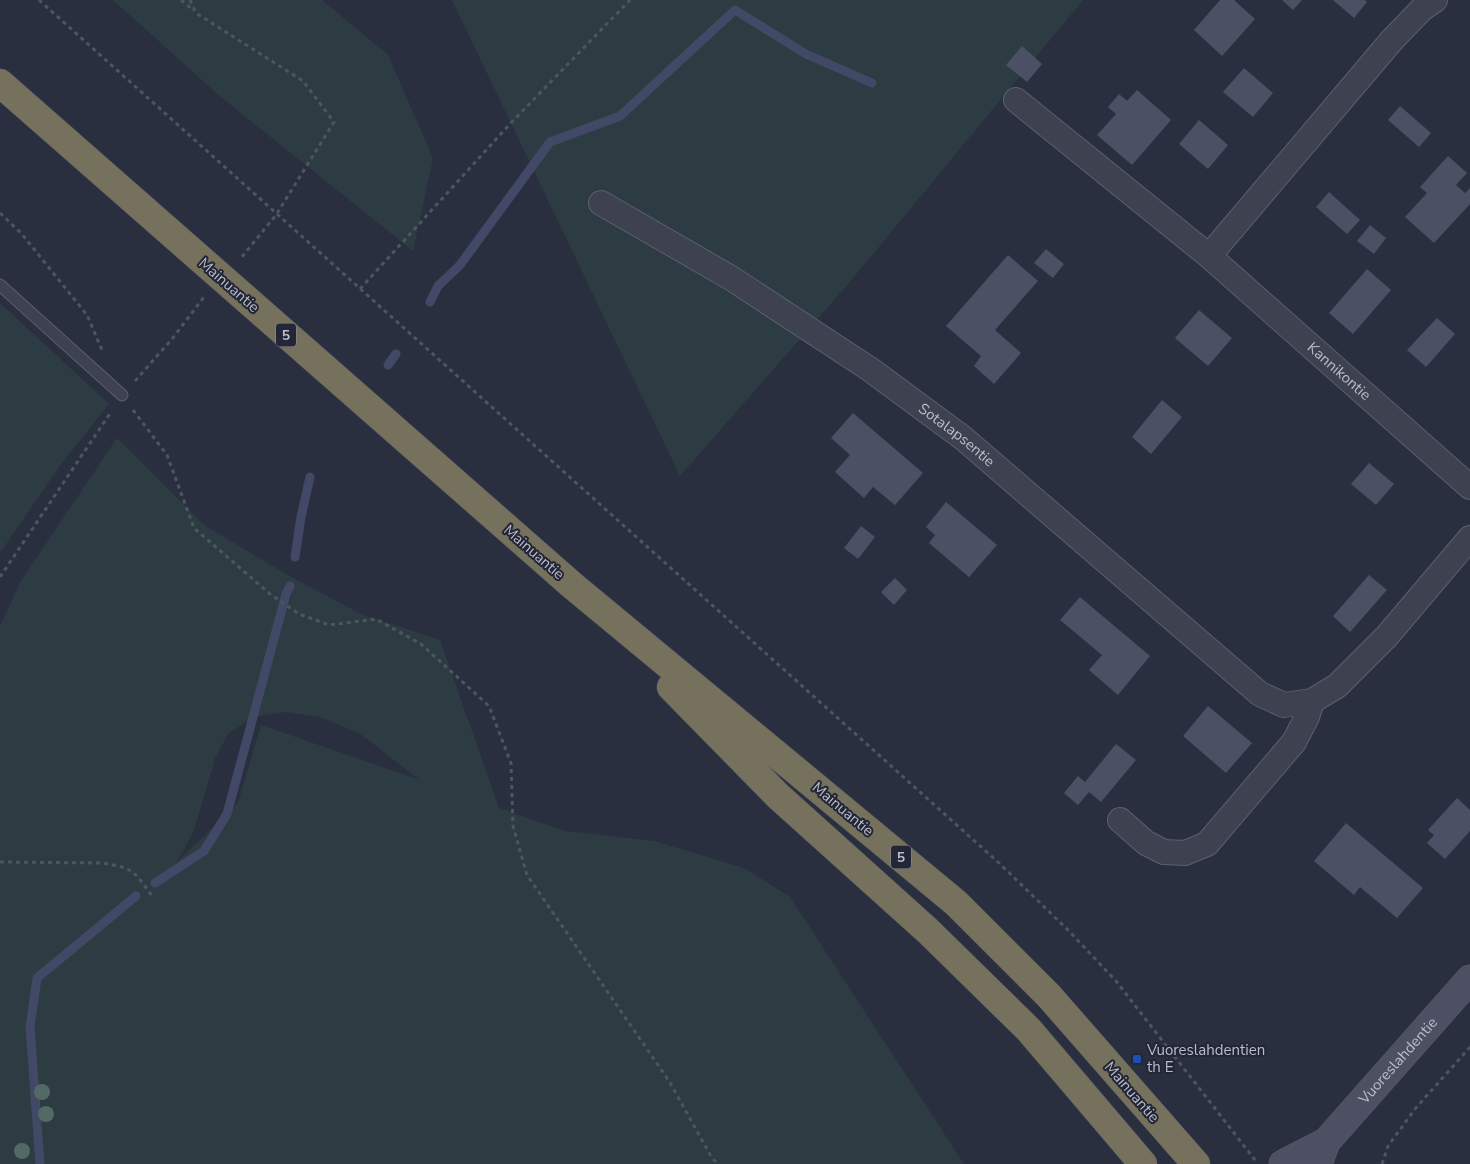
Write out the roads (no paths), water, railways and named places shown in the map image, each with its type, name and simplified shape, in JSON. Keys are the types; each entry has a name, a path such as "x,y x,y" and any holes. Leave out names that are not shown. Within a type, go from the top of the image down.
{"highway":[{"name":"Mainuantie","path":"0,83 572,586 956,903 1049,996 1196,1164"},
{"name":"Mainuantie","path":"572,586 778,796 928,931 1029,1030 1143,1164"}],"street":[{"path":"1209,256 1392,40 1422,9 1435,0"},
{"name":"Kannikontie","path":"1016,100 1209,256 1470,487"},
{"name":"Sotalapsentie","path":"601,204 730,278 870,370 963,438 1260,694 1284,704 1312,701"},
{"path":"1120,820 1146,843 1164,852 1185,853 1207,844 1294,742 1307,717 1312,701 1337,686 1388,636 1470,538"},
{"name":"Vuoreslahdentie","path":"1283,1164 1322,1153 1470,979"}],"lane":[{"path":"0,285 122,395"}],"waterway":[{"path":"430,302 438,286 460,265 550,142 620,116 735,10 806,54 872,83"},
{"path":"388,365 396,354"},
{"path":"295,557 310,477"},
{"path":"155,883 204,851 227,814 286,594 290,586"},
{"path":"40,1164 30,1027 37,978 136,896"}],"place":[{"name":"Vuoreslahdentien th E","path":"1137,1059"}]}
